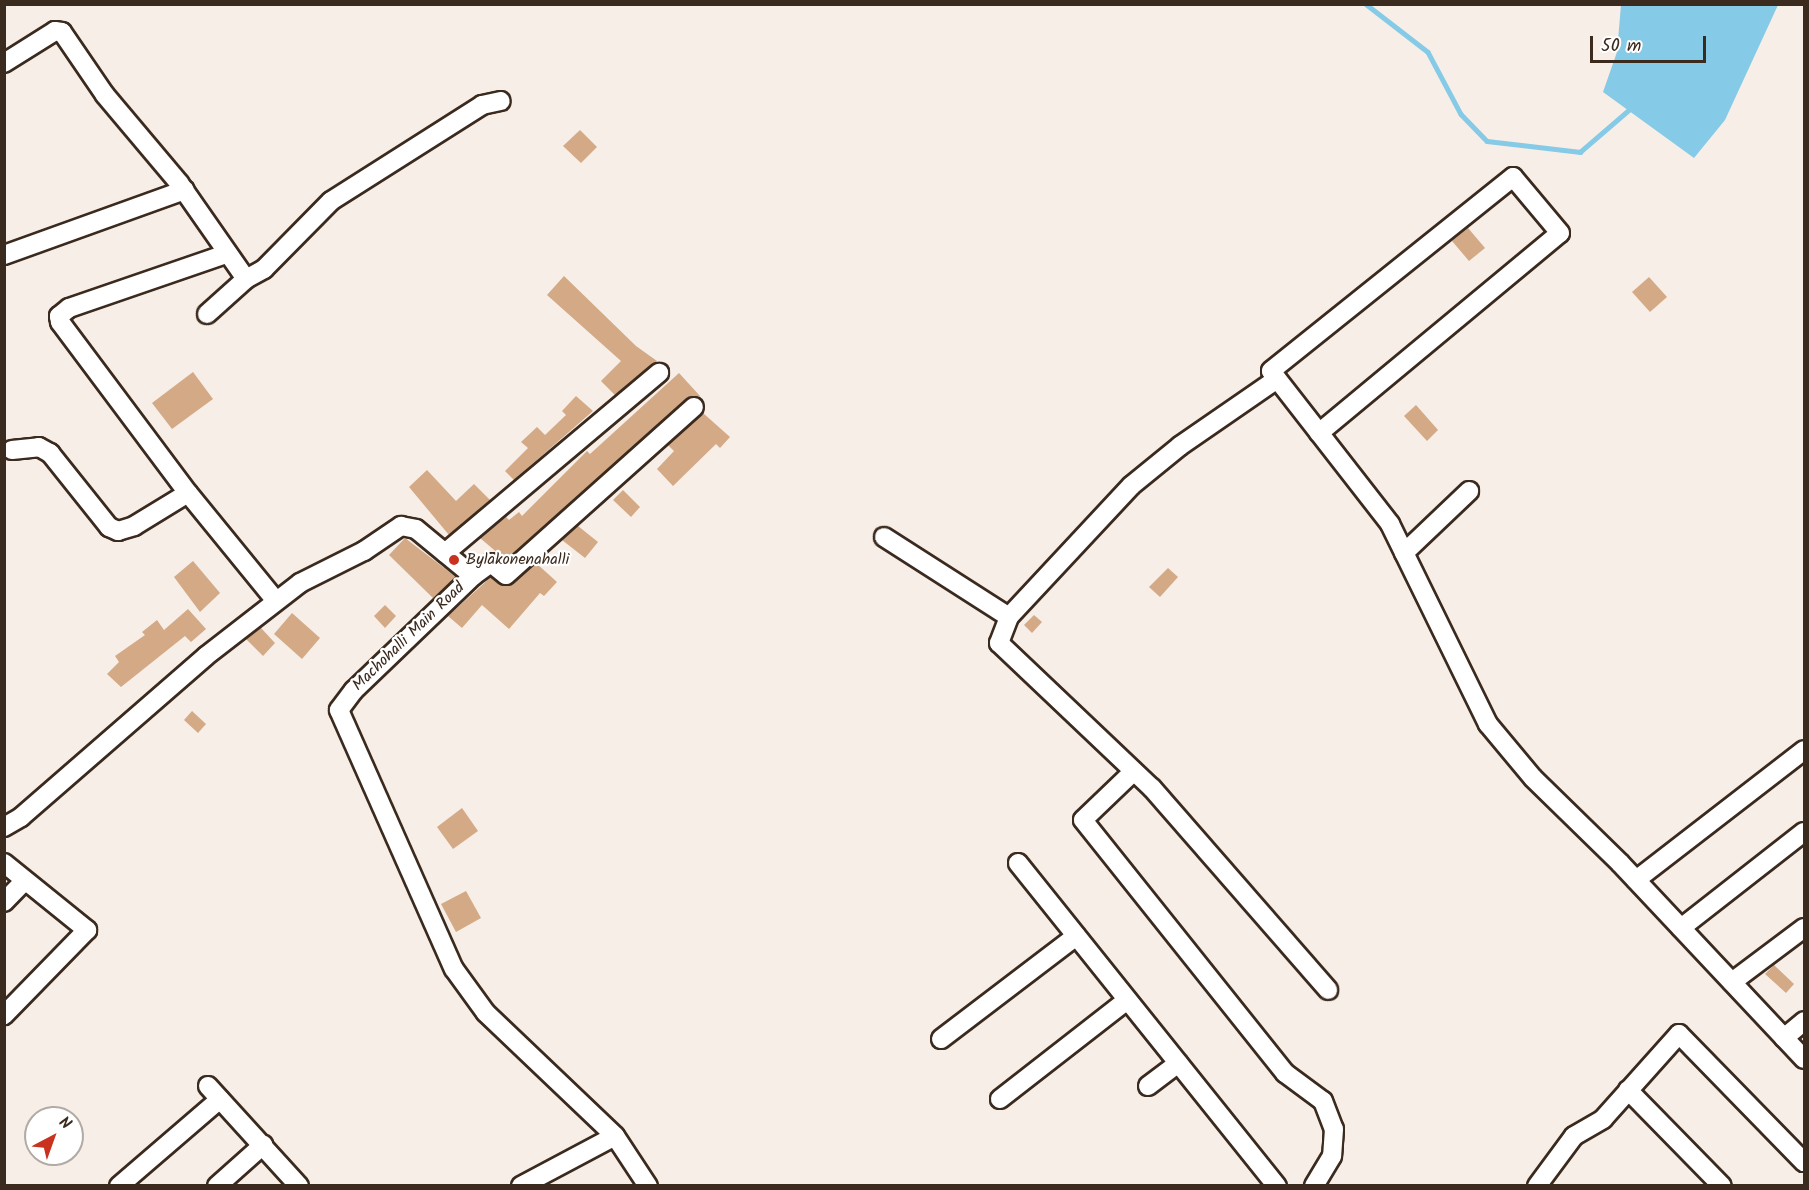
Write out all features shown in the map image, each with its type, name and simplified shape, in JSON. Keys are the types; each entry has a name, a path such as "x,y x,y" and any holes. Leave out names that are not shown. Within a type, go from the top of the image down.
{"street":[{"path":"4,63 55,32 62,33 105,95 185,190 226,254 246,279"},
{"path":"207,314 246,279 264,269 331,201 482,105 501,101"},
{"path":"1319,433 1560,233 1513,177 1271,371 1277,379 1319,433 1390,524 1488,724 1533,778 1636,880 1804,1059"},
{"path":"4,255 185,190"},
{"path":"226,254 69,308 59,316 60,322 188,493 276,601"},
{"path":"445,553 659,373"},
{"path":"1277,379 1180,446 1131,486 1009,617 999,643 1152,788 1328,990"},
{"path":"473,576 491,563 506,575 694,407"},
{"path":"12,450 39,447 50,453 109,527 118,531 134,526 188,493"},
{"path":"1404,553 1469,491"},
{"name":"Machohalli Main Road","path":"4,827 21,817 206,656 300,583 364,551 401,526 416,529 473,576 354,690 339,710 454,969 486,1013 615,1136 648,1185"},
{"path":"884,537 1009,617"},
{"path":"1636,880 1804,750"},
{"path":"1133,772 1083,820 1285,1072 1323,1101 1334,1129 1332,1156 1314,1185"},
{"path":"1681,928 1804,832"},
{"path":"4,863 87,930 4,1016"},
{"path":"1017,863 1277,1185"},
{"path":"4,902 24,881"},
{"path":"1732,982 1804,928"},
{"path":"941,1039 1076,936"},
{"path":"1000,1099 1127,1000"},
{"path":"1784,1038 1804,1021"},
{"path":"1537,1185 1574,1136 1603,1119 1679,1034 1804,1162"},
{"path":"1148,1086 1178,1063"},
{"path":"1628,1090 1722,1185"},
{"path":"119,1185 214,1092 299,1185"},
{"path":"520,1185 615,1136"},
{"path":"217,1185 262,1145"}],"water":[{"path":"1621,5 1778,5 1725,120 1694,158 1603,92 1617,52"}],"building":[{"path":"580,130 597,147 581,163 563,146"},
{"path":"1468,228 1485,248 1469,261 1452,241"},
{"path":"564,276 636,346 657,361 615,395 601,381 621,361 547,295"},
{"path":"1649,277 1667,297 1650,312 1632,292"},
{"path":"193,372 213,399 172,429 152,403"},
{"path":"679,373 700,396 687,399 506,560 480,538 506,517 509,520 519,512 522,516 587,451 590,454"},
{"path":"576,396 593,411 514,480 505,471 528,448 521,442 537,427 545,435 566,415 562,411"},
{"path":"1416,405 1438,430 1427,441 1404,416"},
{"path":"703,413 730,437 720,448 716,444 673,486 657,469 674,451 668,445"},
{"path":"427,470 456,501 474,484 490,500 449,535 409,487"},
{"path":"623,490 640,507 631,517 613,500"},
{"path":"578,526 598,542 585,558 562,540"},
{"path":"405,538 456,577 433,598 389,555"},
{"path":"193,561 220,593 200,612 174,577"},
{"path":"536,563 557,582 544,596 540,593 509,629 482,605 462,628 448,616 491,577 509,586"},
{"path":"1168,568 1178,577 1160,597 1149,587"},
{"path":"385,605 396,616 385,628 374,616"},
{"path":"188,609 206,629 191,642 185,636 121,687 107,674 119,662 115,656 145,635 142,632 157,620 164,630"},
{"path":"292,613 320,638 302,659 274,634"},
{"path":"1034,615 1042,622 1032,633 1024,625"},
{"path":"261,628 275,643 263,656 246,639"},
{"path":"192,711 206,724 198,733 184,720"},
{"path":"462,808 478,831 453,849 437,827"},
{"path":"466,891 481,918 456,932 441,904"},
{"path":"1774,965 1794,984 1786,993 1765,974"}],"waterway":[{"path":"1366,4 1428,52 1461,114 1487,141 1580,152 1631,108"}],"place":[{"name":"Bylakonenahalli","path":"454,560"}]}
